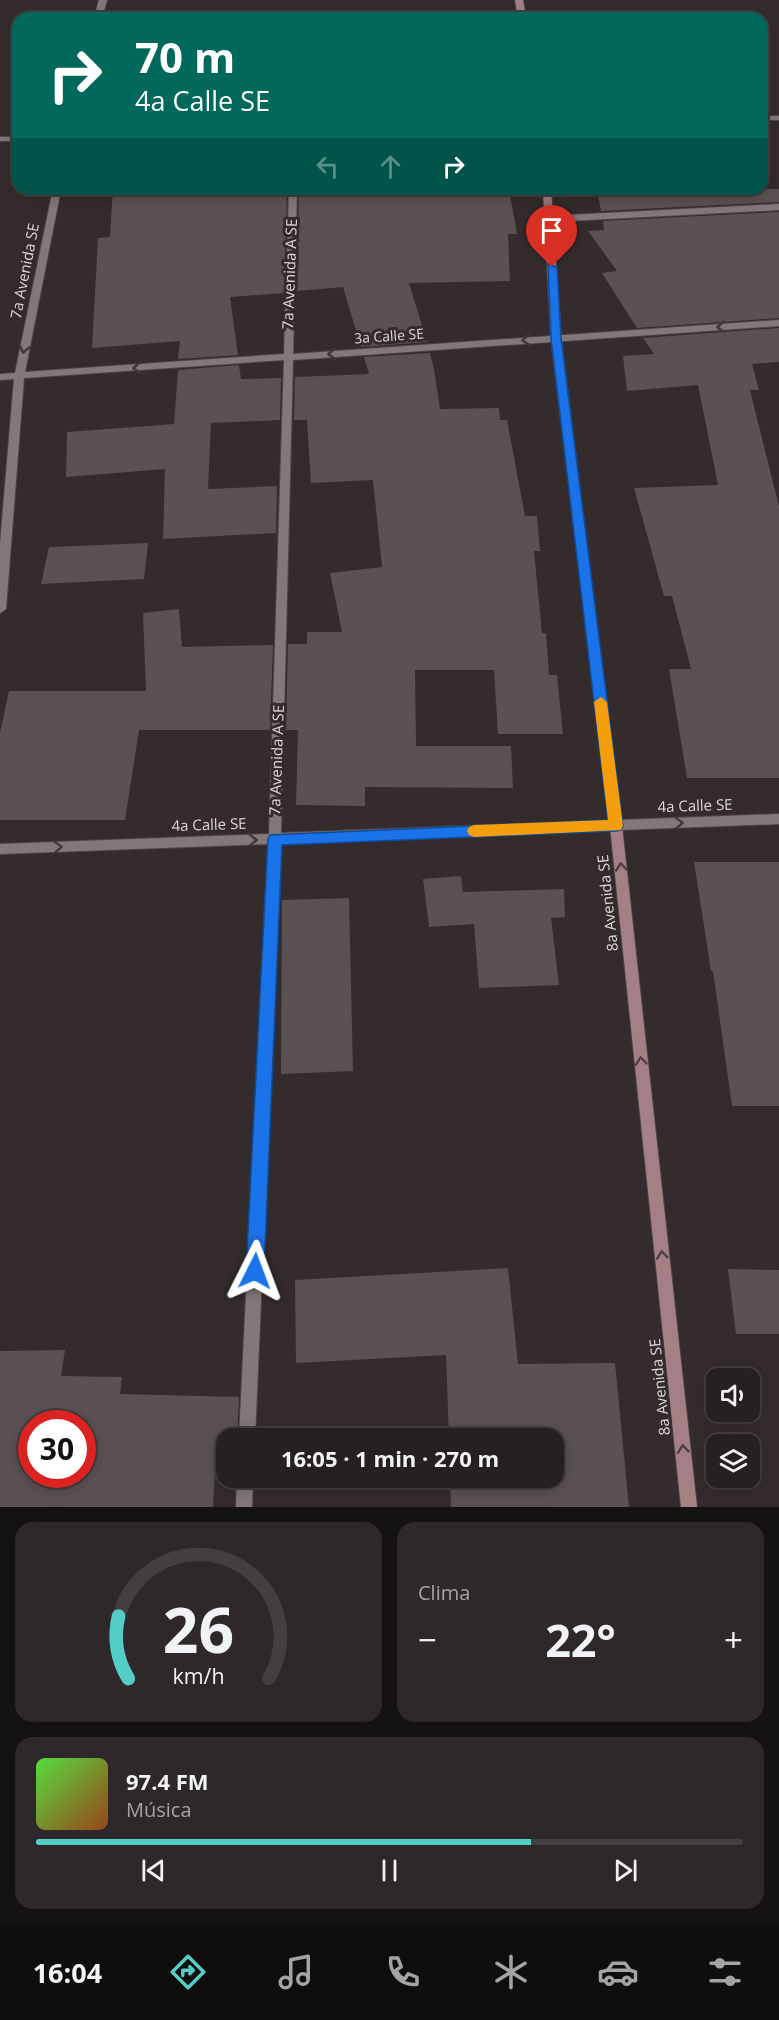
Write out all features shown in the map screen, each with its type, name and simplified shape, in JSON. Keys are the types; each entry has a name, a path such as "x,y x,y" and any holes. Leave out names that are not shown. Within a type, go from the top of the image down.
{"street":[{"name":"7a Avenida SE","path":"0,609 19,376 56,195"},
{"name":"7a Avenida A SE","path":"247,1428 275,839 293,195"},
{"name":"8a Avenida SE","path":"547,195 556,338 616,826 689,1507"},
{"path":"549,219 779,207"},
{"name":"3a Calle SE","path":"0,377 779,323"},
{"name":"4a Calle SE","path":"0,849 779,819"},
{"path":"244,1507 245,1488"}],"building":[{"path":"768,189 779,189 779,202 601,211 598,195 768,195"},
{"path":"113,195 287,195 284,293 230,297 238,355 178,359 180,341 92,348 98,238 110,237"},
{"path":"299,195 510,195 517,234 508,234 510,281 409,283 427,342 361,347 343,287 297,291"},
{"path":"779,212 779,318 637,328 602,273 617,271 588,231 604,230 603,221"},
{"path":"779,328 779,362 752,364 759,390 750,390 779,506 779,778 687,778 669,669 691,669 672,596 664,596 634,488 718,485 698,385 627,391 623,356 654,354 643,338"},
{"path":"430,353 440,409 499,408 500,420 507,420 525,516 537,516 540,551 534,551 542,633 546,633 549,675 557,675 563,734 498,734 494,670 415,670 416,746 511,746 513,788 365,787 365,806 296,805 298,730 286,730 288,644 307,644 307,632 342,632 330,573 382,567 373,480 311,483 307,420 294,420 295,377 369,374 364,357"},
{"path":"239,365 241,379 281,378 280,420 211,423 208,489 277,486 276,533 163,539 165,469 66,477 67,432 174,424 178,370"},
{"path":"148,543 144,579 41,584 49,547"},
{"path":"179,609 182,647 273,645 270,730 139,730 125,820 0,820 0,733 9,691 146,691 143,613"},
{"path":"694,862 779,862 779,1106 732,1106 713,971 711,971"},
{"path":"461,876 463,892 564,889 565,917 551,918 559,985 479,988 474,924 429,927 423,879"},
{"path":"349,898 353,1071 281,1074 282,900"},
{"path":"508,1268 518,1364 615,1363 629,1507 451,1507 450,1488 564,1488 564,1428 449,1428 446,1355 296,1363 295,1280"},
{"path":"728,1269 779,1270 779,1334 736,1334"},
{"path":"65,1350 61,1376 122,1377 120,1394 239,1397 237,1428 216,1428 213,1507 0,1507 0,1351"}],"slow traffic":[{"path":"474,831 616,826 601,702"}],"route":[{"path":"255,1271 275,839 616,826 556,338 552,267"}]}
